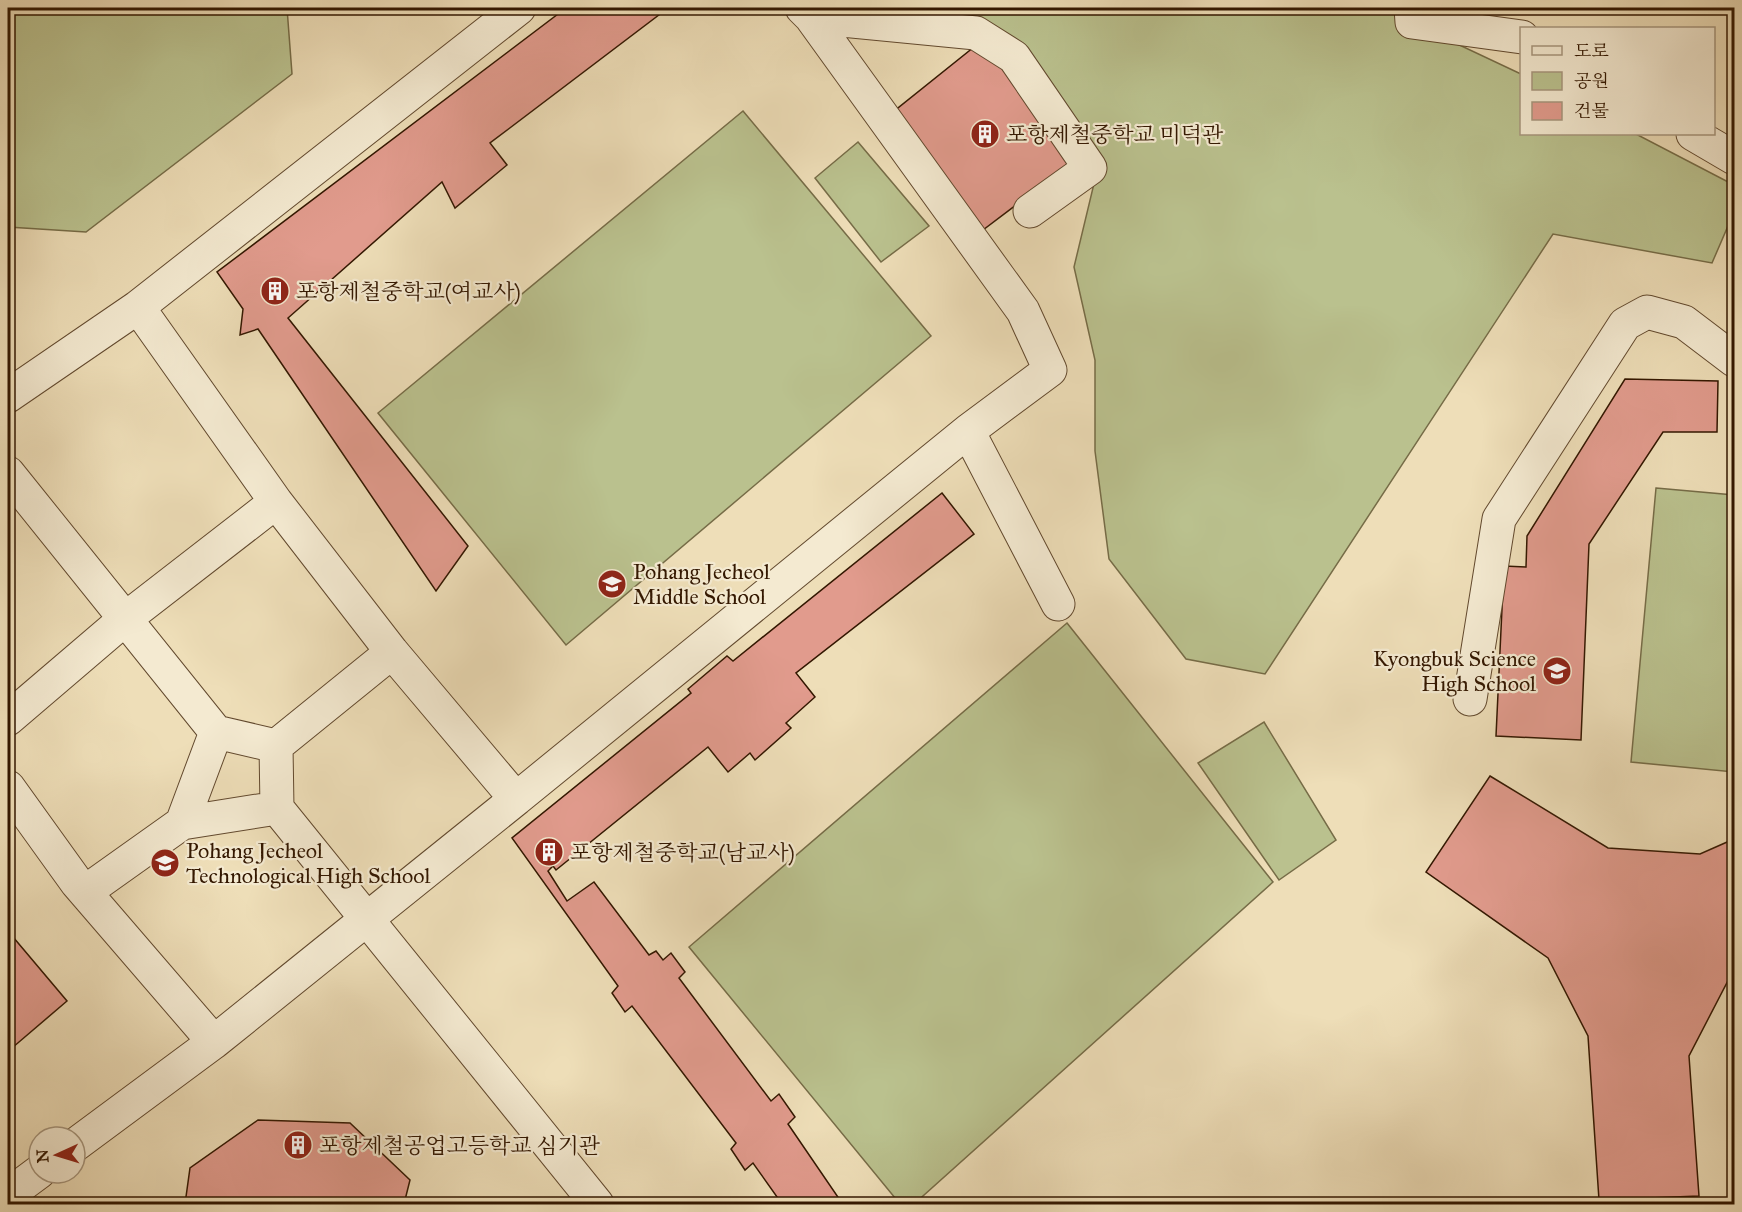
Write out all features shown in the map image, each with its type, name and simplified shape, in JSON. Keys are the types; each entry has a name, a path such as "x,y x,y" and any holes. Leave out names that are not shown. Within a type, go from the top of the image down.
{"lane":[{"path":"8,396 138,307 519,8"},
{"path":"1411,8 1412,22 1520,37"},
{"path":"807,12 976,33 1014,57 1090,168 1030,212"},
{"path":"87,1136 214,1042 968,431 1050,370 1023,311 807,12"},
{"path":"1695,135 1734,158"},
{"path":"138,307 276,502 392,652 516,799"},
{"path":"1470,699 1499,519 1625,324 1647,312 1684,322 1734,360"},
{"path":"968,431 1058,604"},
{"path":"8,473 216,732 276,746"},
{"path":"8,719 125,619 276,502"},
{"path":"276,746 392,652"},
{"path":"182,823 216,732"},
{"path":"276,746 277,808 597,1204"},
{"path":"8,787 85,892 214,1042"},
{"path":"85,892 182,823 277,808"},
{"path":"8,1195 27,1181"}],"green space":[{"path":"8,8 287,8 292,74 86,232 8,227"},
{"path":"959,8 1381,8 1520,74 1520,135 1638,135 1734,185 1734,212 1712,263 1553,234 1265,674 1186,659 1109,559 1095,451 1095,360 1074,267 1098,167 993,30"},
{"path":"743,111 931,336 566,645 378,413"},
{"path":"858,142 929,226 881,262 815,178"},
{"path":"1656,488 1734,495 1734,772 1631,762"},
{"path":"1067,623 1273,882 914,1204 900,1204 689,947"},
{"path":"1264,722 1336,840 1279,880 1198,763"}],"building":[{"name":"포항제철중학교(여교사)","path":"566,8 668,8 490,143 507,165 455,208 442,182 288,318 468,546 436,591 258,329 240,335 243,309 217,272"},
{"name":"포항제철중학교 미덕관","path":"979,43 1081,156 979,233 893,112"},
{"path":"1625,379 1718,381 1717,432 1663,432 1589,544 1581,740 1496,736 1504,566 1526,567 1527,536"},
{"name":"포항제철중학교(남교사)","path":"942,493 974,534 796,673 815,697 786,723 791,728 755,760 750,753 728,772 708,747 556,870 553,866 548,871 567,901 594,882 649,955 656,951 663,960 671,953 685,972 679,978 771,1101 779,1094 795,1117 788,1124 842,1203 782,1204 753,1163 745,1170 731,1149 736,1143 632,1006 625,1012 612,993 618,986 512,838 691,693 688,689 727,656 733,661"},
{"path":"1490,776 1608,848 1700,854 1734,839 1734,969 1689,1056 1699,1196 1599,1200 1588,1036 1548,958 1426,872"},
{"path":"8,931 67,1001 12,1048 8,1042"},
{"name":"포항제철공업고등학교 심기관","path":"258,1120 350,1123 410,1180 404,1204 185,1204 190,1168"}],"place":[{"name":"포항제철중학교 미덕관","path":"985,134"},
{"name":"포항제철중학교(여교사)","path":"275,291"},
{"name":"Pohang Jecheol Middle School","path":"612,584"},
{"name":"Kyongbuk Science High School","path":"1557,671"},
{"name":"포항제철중학교(남교사)","path":"549,852"},
{"name":"Pohang Jecheol Technological High School","path":"165,863"},
{"name":"포항제철공업고등학교 심기관","path":"298,1145"}]}
